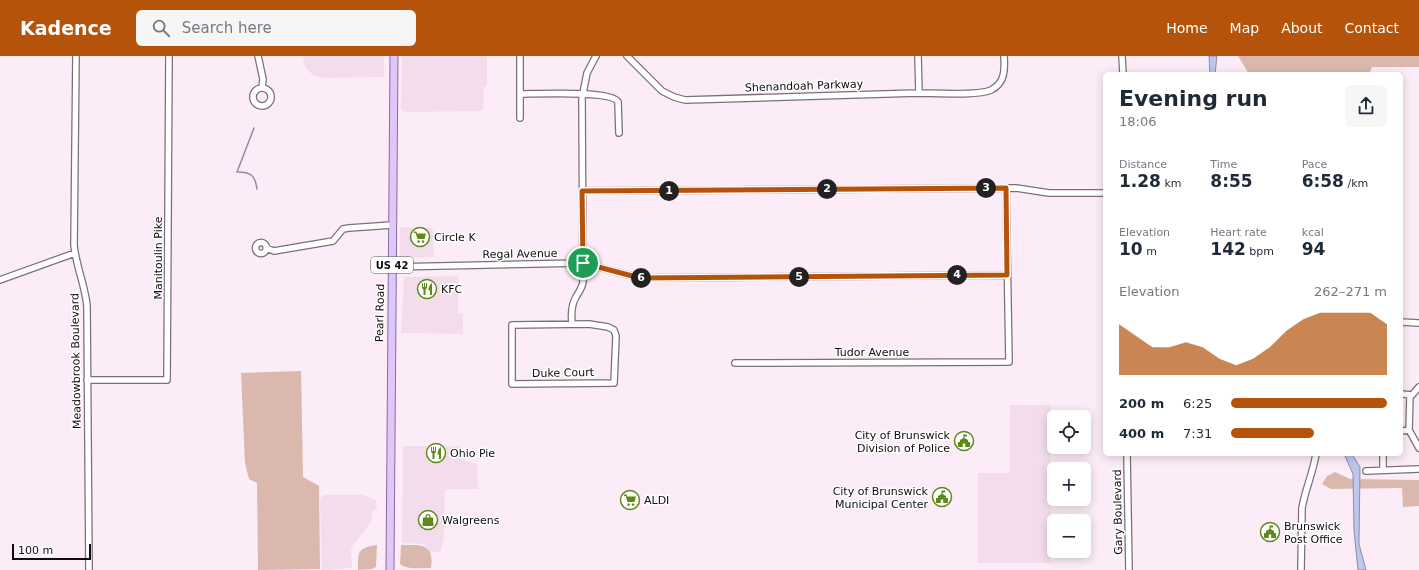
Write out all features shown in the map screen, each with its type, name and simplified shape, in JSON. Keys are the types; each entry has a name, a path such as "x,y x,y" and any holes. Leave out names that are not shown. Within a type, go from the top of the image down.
{"main road":[{"name":"Pearl Road","path":"390,570 394,56"}],"street":[{"name":"Meadowbrook Boulevard","path":"76,56 75,252 86,295 89,570"},
{"name":"Manitoulin Pike","path":"87,380 167,380 169,56"},
{"path":"258,56 263,79 262,88"},
{"path":"572,324 571,312 573,304 583,282 583,93 588,74 596,56"},
{"name":"Shenandoah Parkway","path":"626,56 662,91 674,97 685,100 919,93 980,93 990,91 997,86 1002,79 1004,71 1004,56"},
{"path":"631,61 636,56"},
{"path":"918,56 919,93"},
{"path":"1122,56 1123,72"},
{"path":"520,57 520,118"},
{"path":"520,94 583,93 610,96 617,99 618,102 619,133"},
{"path":"1006,188 1007,275"},
{"path":"582,191 1016,188 1050,193 1103,193"},
{"path":"266,248 274,251 325,243 333,241 337,238 343,229 392,225"},
{"path":"0,280 75,252"},
{"name":"Regal Avenue","path":"392,267 583,263 640,278 1007,275"},
{"name":"Tudor Avenue","path":"735,363 1009,362 1007,275"},
{"path":"1403,322 1419,323"},
{"name":"Duke Court","path":"572,324 589,324 608,327 614,330 616,336 614,383 512,384 512,325 572,324"},
{"path":"1403,394 1412,395 1419,387"},
{"path":"1410,395 1409,430 1419,448"},
{"path":"1403,431 1409,430"},
{"name":"Gary Boulevard","path":"1127,456 1129,570"},
{"path":"1302,570 1303,499 1314,467 1316,456"},
{"path":"1383,456 1383,470"},
{"path":"1366,471 1419,469"}],"shaded area":[{"path":"303,56 384,56 384,77 325,78 314,76 305,67"},
{"path":"402,56 487,56 487,86 483,88 484,107 482,111 405,112 401,109"},
{"path":"1238,56 1419,56 1419,67 1372,67 1370,72 1248,72"},
{"path":"400,227 432,228 434,257 400,258"},
{"path":"458,276 458,313 463,313 463,334 401,333 404,277"},
{"path":"301,371 303,477 319,486 320,569 258,570 257,483 249,479 245,463 241,373"},
{"path":"1010,405 1051,405 1051,410 1047,410 1047,454 1051,454 1051,462 1047,462 1047,506 1051,506 1051,514 1047,514 1047,558 1051,558 1051,563 978,563 978,473 1010,473"},
{"path":"403,446 461,446 462,459 477,465 478,489 445,489 444,536 441,551 432,553 424,544 402,543"},
{"path":"1335,472 1350,479 1419,480 1419,506 1403,507 1402,488 1331,489 1322,484 1327,476"},
{"path":"324,495 363,495 376,500 377,509 373,510 371,522 351,548 352,568 322,570 320,500"},
{"path":"377,545 376,567 372,569 358,570 358,559 362,549"},
{"path":"401,545 419,545 428,549 431,553 431,568 411,568 400,564"}],"water":[{"path":"1209,56 1217,56 1215,72 1210,72"},
{"path":"1345,456 1353,456 1360,467 1359,544 1366,570 1358,570 1354,531 1353,474"}],"waterway":[{"path":"237,172 254,128"},
{"path":"237,172 252,175 257,189"}],"place":[{"name":"Circle K","path":"420,237"},
{"name":"KFC","path":"427,289"},
{"name":"City of Brunswick Division of Police","path":"964,441"},
{"name":"Ohio Pie","path":"436,453"},
{"name":"City of Brunswick Municipal Center","path":"942,497"},
{"name":"ALDI","path":"630,500"},
{"name":"Walgreens","path":"428,520"},
{"name":"Brunswick Post Office","path":"1270,532"}],"route":[{"path":"1006,188 1007,275 640,278 583,263 582,191 1006,188"}]}
